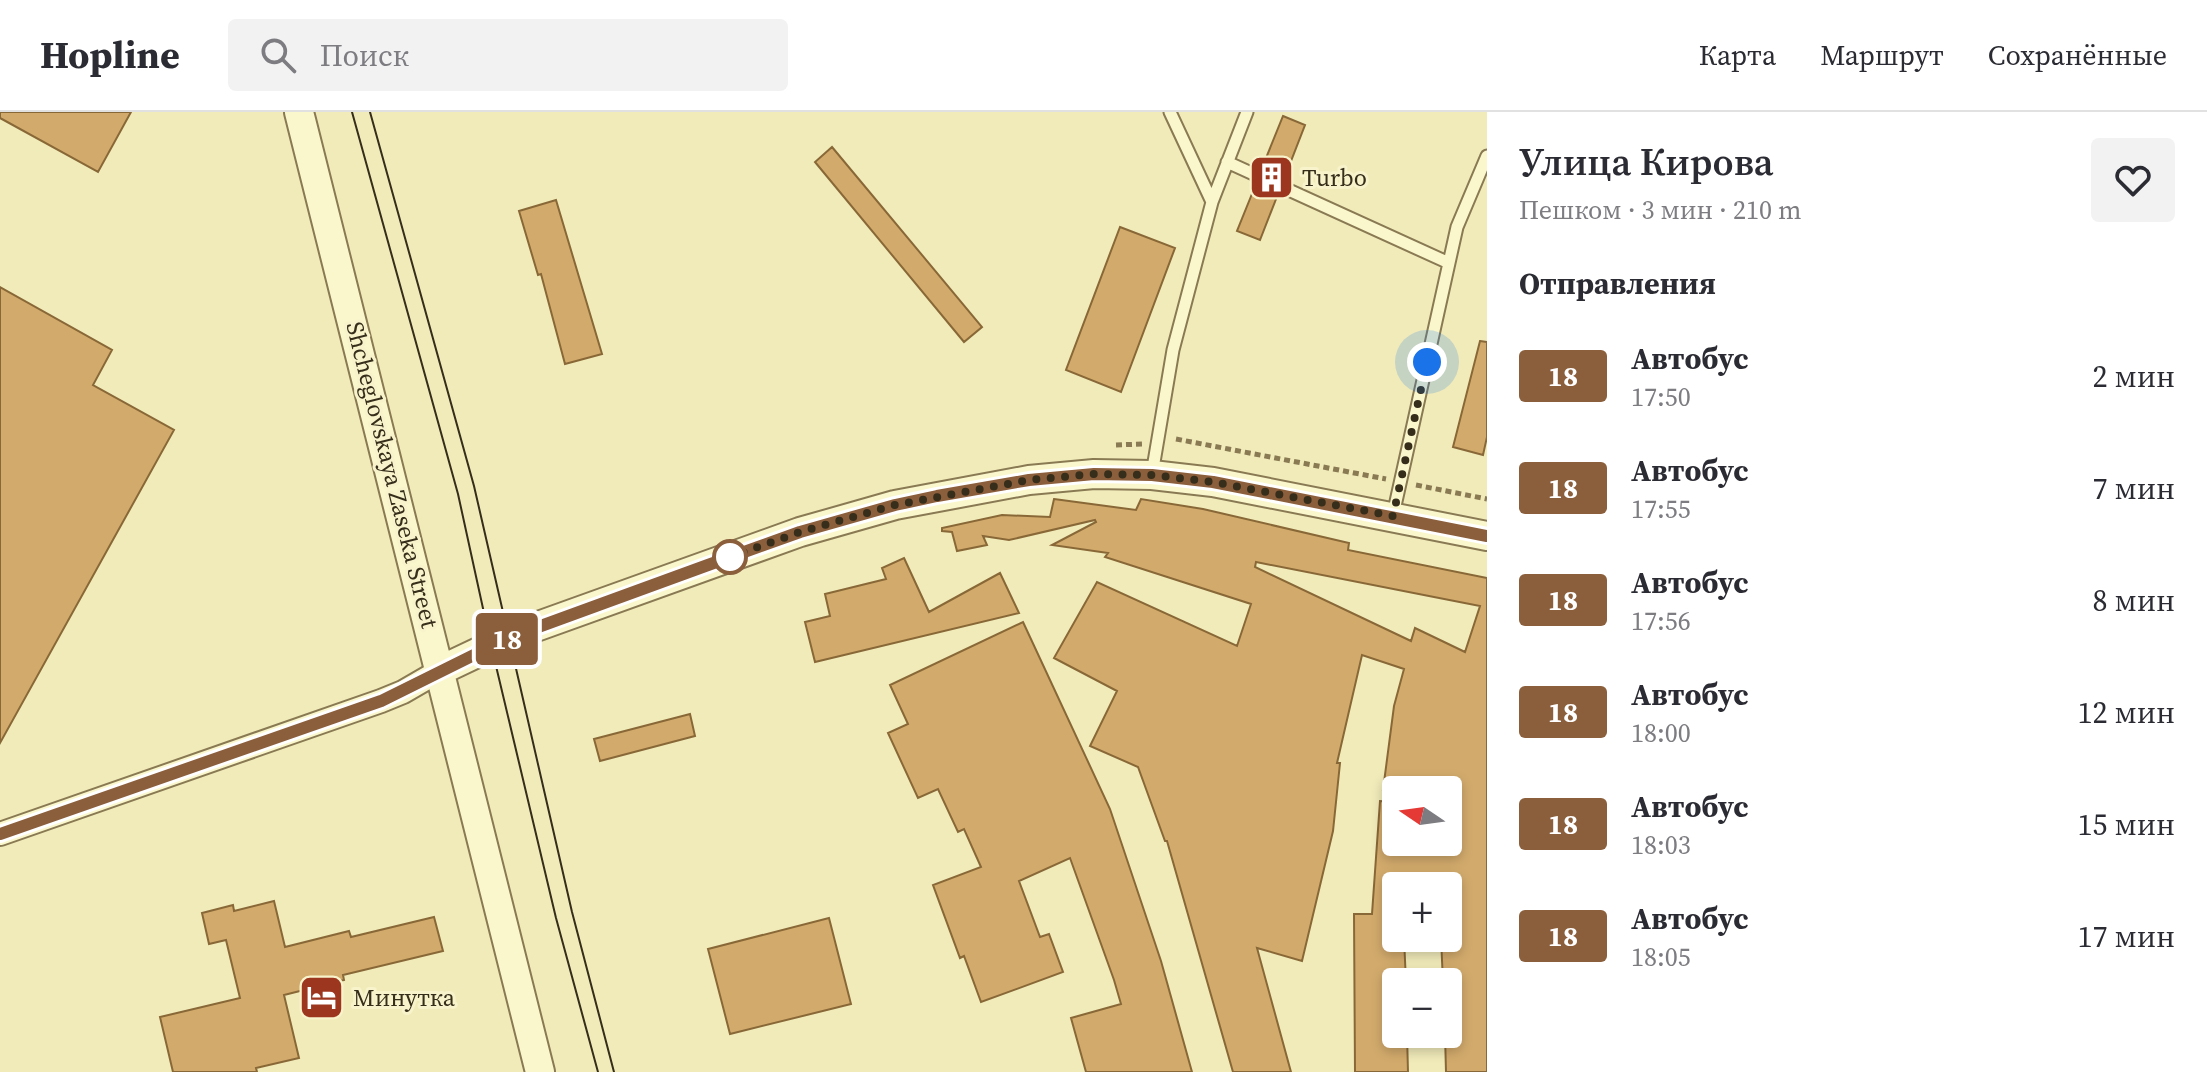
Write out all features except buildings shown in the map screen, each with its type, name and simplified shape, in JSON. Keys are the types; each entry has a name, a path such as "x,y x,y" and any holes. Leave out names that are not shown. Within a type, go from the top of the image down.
{"street":[{"name":"Shcheglovskaya Zaseka Street","path":"299,112 540,1072"},
{"path":"0,834 381,701 519,633 800,532 895,505 1029,480 1094,474 1152,475 1213,482 1487,536"}],"lane":[{"path":"1170,112 1212,202"},
{"path":"1152,475 1173,350 1212,202 1247,112"},
{"path":"1227,162 1449,263"},
{"path":"1393,516 1457,227 1486,162"}],"tram line":[{"path":"352,112 458,494 556,918 598,1072"},
{"path":"370,112 474,486 572,912 614,1072"}],"bus line":[{"name":"18","path":"0,834 381,701 491,645 708,565 800,532 937,496 1029,480 1094,474 1152,475 1213,482 1487,536"}],"place":[{"name":"Turbo","path":"1271,178"},
{"name":"Минутка","path":"322,998"}],"route":[{"path":"730,557 800,532 895,505 1029,480 1094,474 1152,475 1213,482 1393,516 1427,362"}]}
